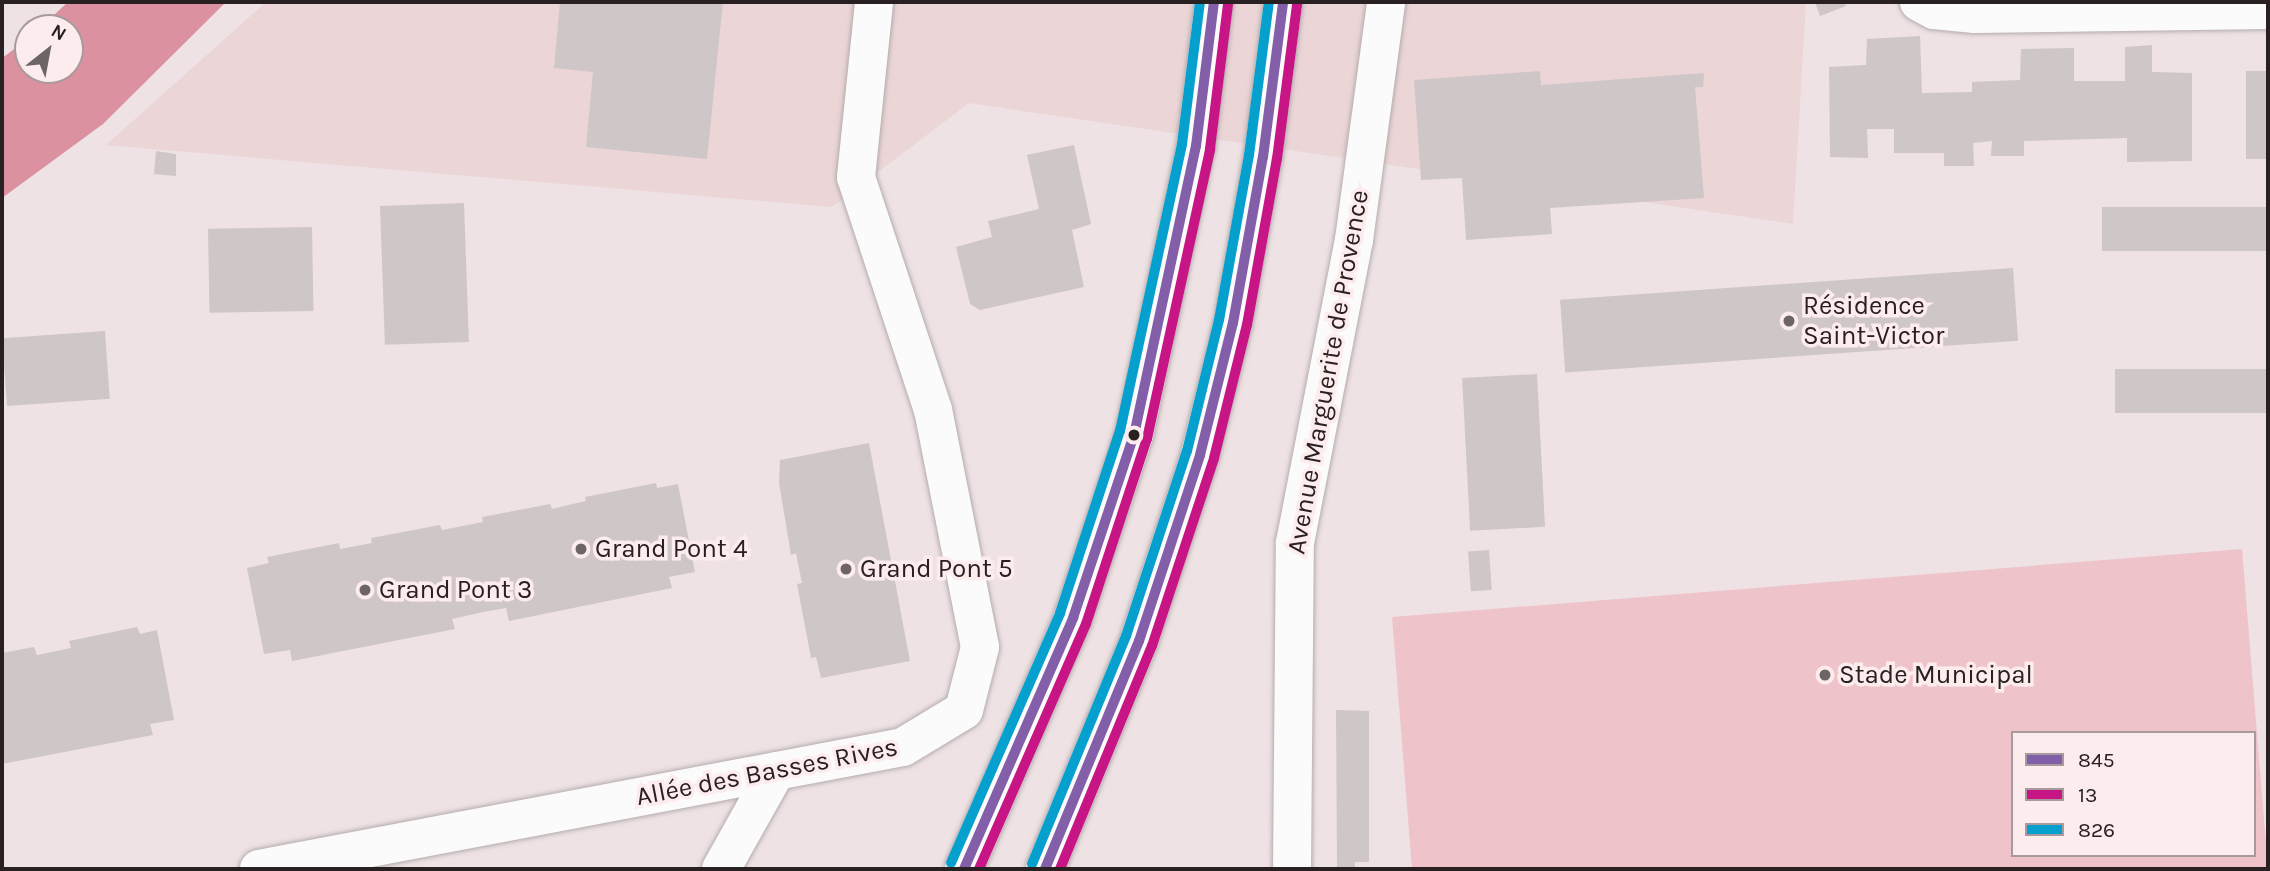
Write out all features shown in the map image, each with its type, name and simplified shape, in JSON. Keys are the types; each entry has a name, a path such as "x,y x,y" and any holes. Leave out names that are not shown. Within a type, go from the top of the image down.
{"street":[{"name":"Allée des Basses Rives","path":"259,869 903,747 964,710 980,646 933,410 856,177 874,2"},
{"path":"964,869 1073,618 1134,435 1196,146 1214,2"},
{"path":"1045,869 1139,641 1200,455 1233,323 1264,157 1283,2"},
{"name":"Avenue Marguerite de Provence","path":"1292,869 1295,543 1354,240 1385,2"},
{"path":"1919,2 1934,10 1975,14 2268,10"},
{"path":"721,869 776,771"}],"shaded area":[{"path":"68,2 226,2 103,124 2,198 2,58 14,49 14,84 84,84 84,14 55,14"},
{"path":"266,2 1806,2 1793,224 969,103 832,207 106,145"},
{"name":"Stade Municipal","path":"2242,549 2268,869 1412,869 1392,617"}],"building":[{"path":"560,2 723,2 707,159 586,147 593,72 554,68"},
{"path":"1815,2 1844,2 1846,6 1820,16"},
{"path":"1920,36 1922,93 1972,92 1972,82 2020,80 2021,49 2074,48 2074,81 2125,81 2125,47 2152,45 2152,72 2192,73 2192,161 2127,162 2127,138 2024,141 2024,156 1991,156 1992,141 1973,143 1974,166 1944,166 1944,153 1894,153 1894,129 1867,129 1868,158 1830,157 1829,67 1866,65 1867,39"},
{"path":"1540,71 1541,85 1704,73 1703,87 1695,87 1704,198 1550,208 1552,234 1466,240 1462,178 1421,180 1414,80"},
{"path":"2246,71 2268,71 2268,159 2246,159"},
{"path":"1074,145 1091,224 1072,230 1084,287 980,310 970,304 956,247 992,237 988,221 1039,209 1027,155"},
{"path":"156,151 176,154 176,176 154,174"},
{"path":"464,203 469,342 385,345 380,206"},
{"path":"2102,207 2268,207 2268,251 2102,251"},
{"path":"312,227 313,311 209,313 208,229"},
{"name":"Résidence Saint-Victor","path":"2013,268 2018,341 1565,372 1560,300"},
{"path":"105,331 110,399 7,406 2,338"},
{"path":"2115,369 2268,369 2268,413 2115,413"},
{"path":"1537,374 1545,527 1470,531 1462,378"},
{"name":"Grand Pont 5","path":"869,443 910,661 821,678 816,657 811,658 797,584 802,583 796,553 791,555 779,483 780,460"},
{"path":"656,483 657,488 678,484 695,572 669,577 672,588 509,621 506,608 483,612 452,619 455,629 292,661 290,650 264,654 247,568 269,563 267,557 339,543 340,549 372,543 371,538 440,525 442,530 483,522 482,517 550,504 552,509 586,501 585,497"},
{"path":"1489,550 1492,590 1471,591 1468,551"},
{"path":"137,627 140,634 157,630 174,720 150,724 153,735 2,764 2,653 34,647 37,655 71,648 69,641"},
{"path":"1336,710 1369,711 1369,862 1355,862 1355,869 1337,868"}],"transit line":[{"name":"826","path":"951,863 1060,613 1120,431 1182,144 1200,2"},
{"name":"845","path":"964,869 1073,618 1134,435 1196,146 1214,2"},
{"name":"826","path":"1032,864 1126,636 1187,451 1219,320 1249,155 1269,2"},
{"name":"845","path":"1045,869 1139,641 1200,455 1233,323 1263,157 1283,2"},
{"name":"13","path":"979,869 1086,624 1147,439 1210,149 1228,4"},
{"name":"13","path":"1060,869 1152,646 1214,458 1247,325 1277,159 1297,4"}],"place":[{"name":"Résidence Saint-Victor","path":"1789,321"},
{"name":"Grand Pont 4","path":"581,549"},
{"name":"Grand Pont 5","path":"846,569"},
{"name":"Grand Pont 3","path":"365,590"},
{"name":"Stade Municipal","path":"1825,675"}]}
